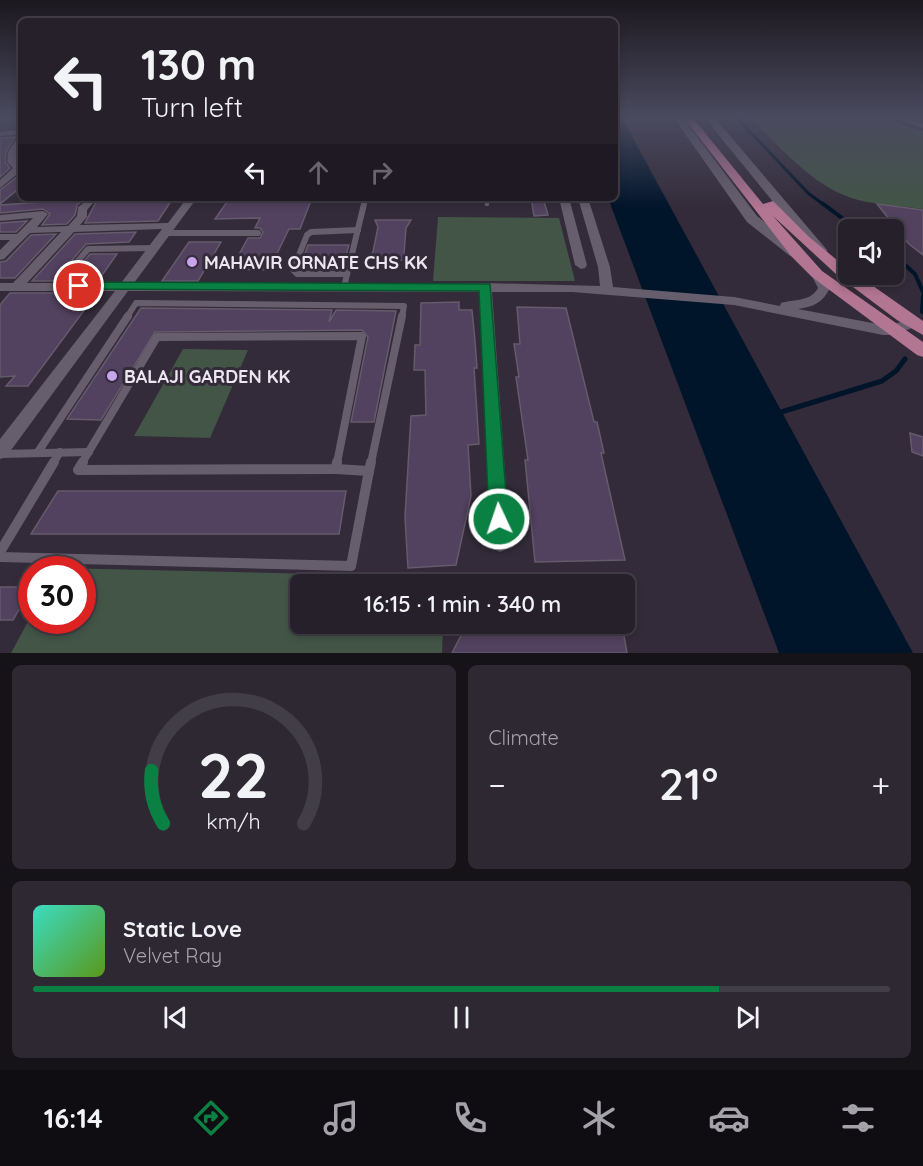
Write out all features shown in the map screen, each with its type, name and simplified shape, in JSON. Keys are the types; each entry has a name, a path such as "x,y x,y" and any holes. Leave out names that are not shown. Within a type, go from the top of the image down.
{"main road":[{"path":"700,148 752,219 817,274 923,351"},
{"path":"712,148 796,254"},
{"path":"723,148 783,220 918,326"},
{"path":"735,148 822,252"}],"street":[{"path":"0,184 18,169 17,164 12,162 14,148"},
{"path":"0,453 190,201"},
{"path":"565,201 581,265"},
{"path":"584,201 612,291"},
{"path":"16,287 82,217 82,209 89,202"},
{"path":"0,218 43,214 0,257"},
{"path":"0,237 71,227 168,229"},
{"path":"769,307 805,304 819,298 824,288 817,274"},
{"path":"0,287 345,280 612,291 734,301 853,325 892,330 918,326"},
{"path":"485,287 500,542"}],"lane":[{"path":"358,230 311,232 307,235 293,270 297,274 345,280 358,230 364,204"},
{"path":"168,229 258,233"},
{"path":"56,287 88,249 154,248"},
{"path":"0,557 351,566 404,306 136,303 38,452"},
{"path":"336,470 362,336 157,337 78,470 369,471"},
{"path":"0,552 60,452"},
{"path":"0,453 89,452"}],"green space":[{"path":"781,148 923,148 923,209 858,200 842,194 813,177"},
{"path":"438,217 559,218 575,281 433,281"},
{"path":"183,349 248,350 210,438 134,436"},
{"path":"96,569 316,574 290,574 290,634 443,634 442,653 11,653 21,634 96,634"}],"water":[{"path":"618,148 639,148 913,653 779,653 609,201 618,201"}],"building":[{"path":"0,148 8,148 5,162 10,168 0,177"},
{"path":"18,177 18,189 0,204 0,190"},
{"path":"83,201 77,205 75,215 67,224 42,225 50,214 43,209 0,213 0,205"},
{"path":"171,201 158,221 85,223 96,202"},
{"path":"228,201 311,201 300,229 289,229 269,270 231,269 248,238 260,238 263,232 260,228 255,228 260,218 215,219"},
{"path":"532,201 544,201 548,215 534,216"},
{"path":"877,204 923,210 923,255 904,238 904,219 889,219"},
{"path":"375,220 411,220 406,228 404,253 406,260 367,260 373,252 378,227"},
{"path":"27,221 16,232 0,232 0,223"},
{"path":"136,232 129,242 86,244 54,281 32,281 75,234"},
{"path":"56,234 15,278 0,278 0,262 6,261 31,235"},
{"name":"MAHAVIR ORNATE CHS KK","path":"189,242 221,242 198,281 162,281"},
{"path":"308,245 349,245 342,269 299,269"},
{"path":"90,254 117,254 98,281 68,281"},
{"path":"10,293 97,293 28,386 6,386 15,376 0,377 0,305"},
{"path":"459,302 459,310 472,310 477,368 474,368 479,444 468,445 471,496 456,565 408,568 405,517 411,416 426,415 425,370 414,370 415,345 420,345 421,303"},
{"path":"517,307 566,308 594,422 597,422 604,453 601,453 625,560 535,562 525,460 528,460 516,377 519,377 514,344 520,344"},
{"name":"BALAJI GARDEN KK","path":"141,308 332,310 329,322 336,310 396,311 374,422 351,422 368,337 362,330 155,332 101,420 67,419"},
{"path":"910,433 923,437 923,456 912,452"},
{"path":"58,491 346,491 339,534 31,534"},
{"path":"0,587 18,587 18,611 13,620 0,620"},
{"path":"462,634 624,634 627,653 452,653"}],"waterway":[{"path":"766,148 808,193 824,205"},
{"path":"822,203 843,219"},
{"path":"904,264 915,274 923,292"},
{"path":"922,312 923,296"},
{"path":"778,413 882,381 896,371 905,359"}],"place":[{"name":"MAHAVIR ORNATE CHS KK","path":"192,262"},
{"name":"BALAJI GARDEN KK","path":"112,376"}],"route":[{"path":"79,286 485,287 499,519"}]}
